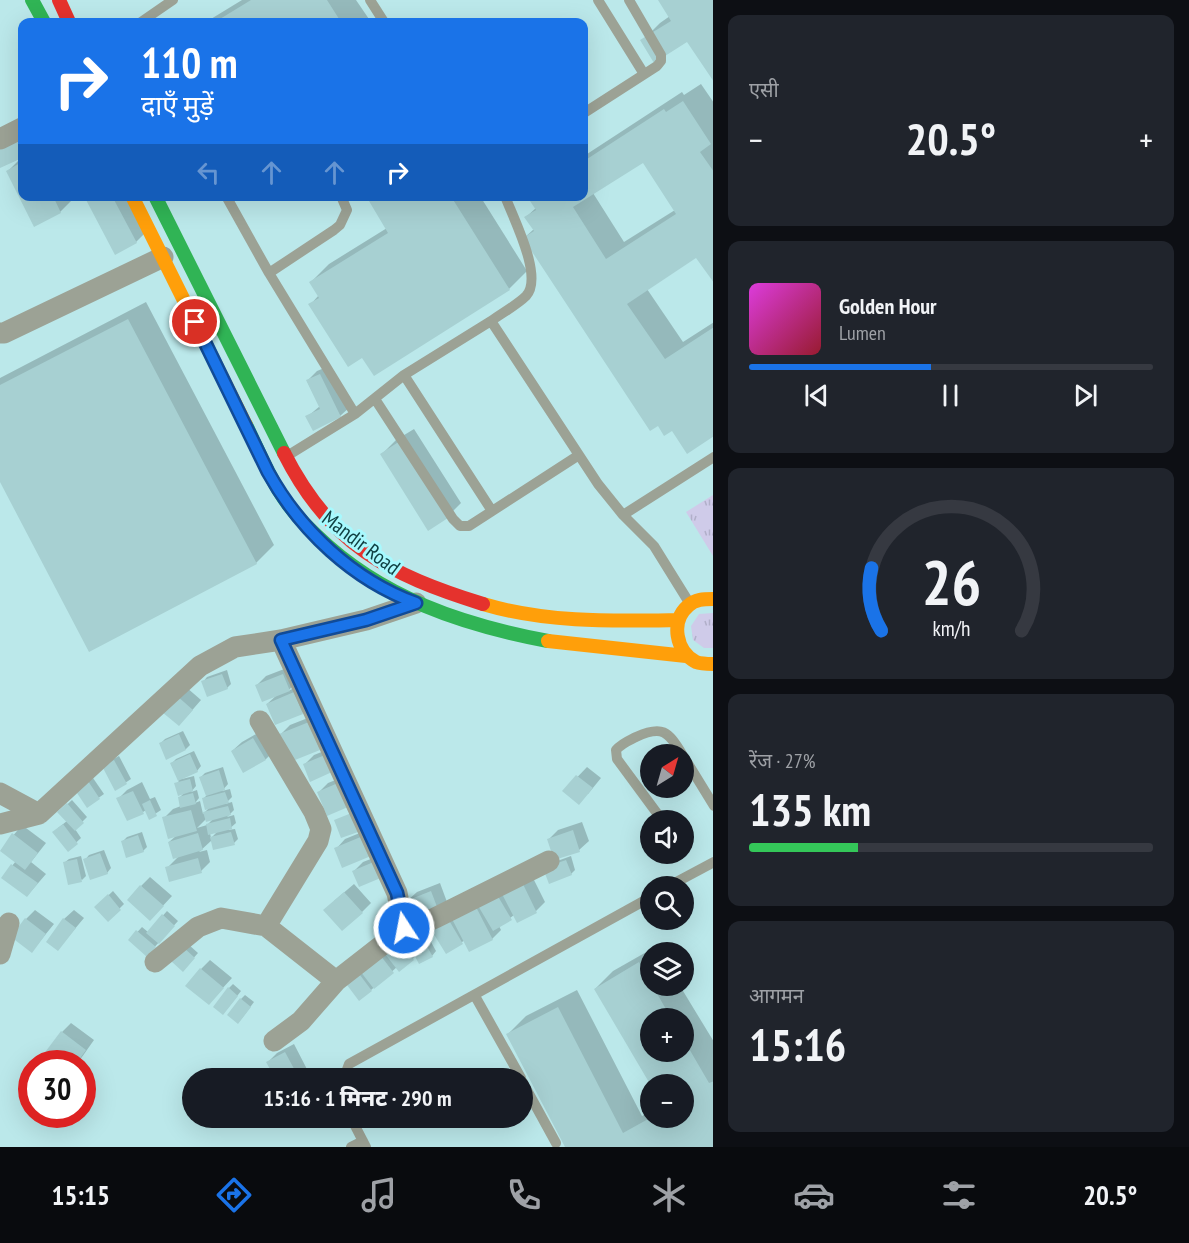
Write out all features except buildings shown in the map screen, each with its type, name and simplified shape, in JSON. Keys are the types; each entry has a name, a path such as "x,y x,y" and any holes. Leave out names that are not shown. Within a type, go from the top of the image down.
{"street":[{"path":"32,0 42,18"},
{"path":"59,0 67,18"},
{"path":"0,139 18,130"},
{"name":"Mandir Road","path":"135,201 268,472 291,509 316,538 343,560 381,586 416,603 479,624 532,638 686,656 697,663 713,664"},
{"name":"Mandir Road","path":"158,201 311,500 323,515 367,553 400,573 444,592 530,616 602,622 678,620"},
{"path":"0,333 163,257"},
{"path":"686,656 678,645 675,632 678,620 690,604 701,599 713,599"},
{"path":"0,824 39,814 200,666 235,647 281,640 366,620 416,603"},
{"path":"281,640 397,893 404,928"},
{"path":"260,722 315,812 321,830 318,840 266,926"},
{"path":"0,793 39,814"},
{"path":"274,1041 301,1021 336,981 404,928 420,925 549,861"},
{"path":"155,962 198,927 221,918 266,926 336,981"},
{"path":"0,954 9,923"}],"lane":[{"path":"147,18 173,0"},
{"path":"370,0 381,18"},
{"path":"598,0 644,74"},
{"path":"588,110 661,61 661,55 655,42 629,0"},
{"path":"228,201 355,414"},
{"path":"269,273 340,225 347,210 343,201"},
{"path":"287,456 355,414 404,375 528,295 532,282 532,267 507,201"},
{"path":"491,321 579,455 623,514 654,546 690,604"},
{"path":"404,375 492,510"},
{"path":"375,399 453,519 460,526 469,526 579,455"},
{"path":"623,514 713,458"},
{"path":"640,790 617,759 616,750 622,743 657,730 673,738 676,744"},
{"path":"694,774 713,804"},
{"path":"688,876 713,863"},
{"path":"348,1068 349,1064 640,903"},
{"path":"475,996 514,1068"},
{"path":"533,1102 556,1143"},
{"path":"351,1147 364,1144 357,1128"}],"green space":[{"path":"713,495 713,556 686,512"},
{"path":"713,613 713,648 704,648 693,640 691,626 699,614"}],"traffic: fast":[{"path":"32,0 42,18"},
{"path":"158,201 284,453"},
{"path":"246,425 270,475 287,503 296,515 342,558 368,576 425,606 485,627 548,641"}],"traffic: slow":[{"path":"134,201 246,425"},
{"path":"713,599 700,600 691,604 682,612 677,628 680,644 689,657 698,663 713,664"},
{"path":"483,604 555,618 678,620"},
{"path":"548,641 686,656"}],"traffic: jam":[{"path":"59,0 67,18"},
{"path":"284,453 302,485 322,512 343,534 366,552 418,581 483,604"}],"route":[{"path":"195,322 268,472 301,523 358,572 404,599 416,603 366,620 281,640 397,893 404,928"}]}
